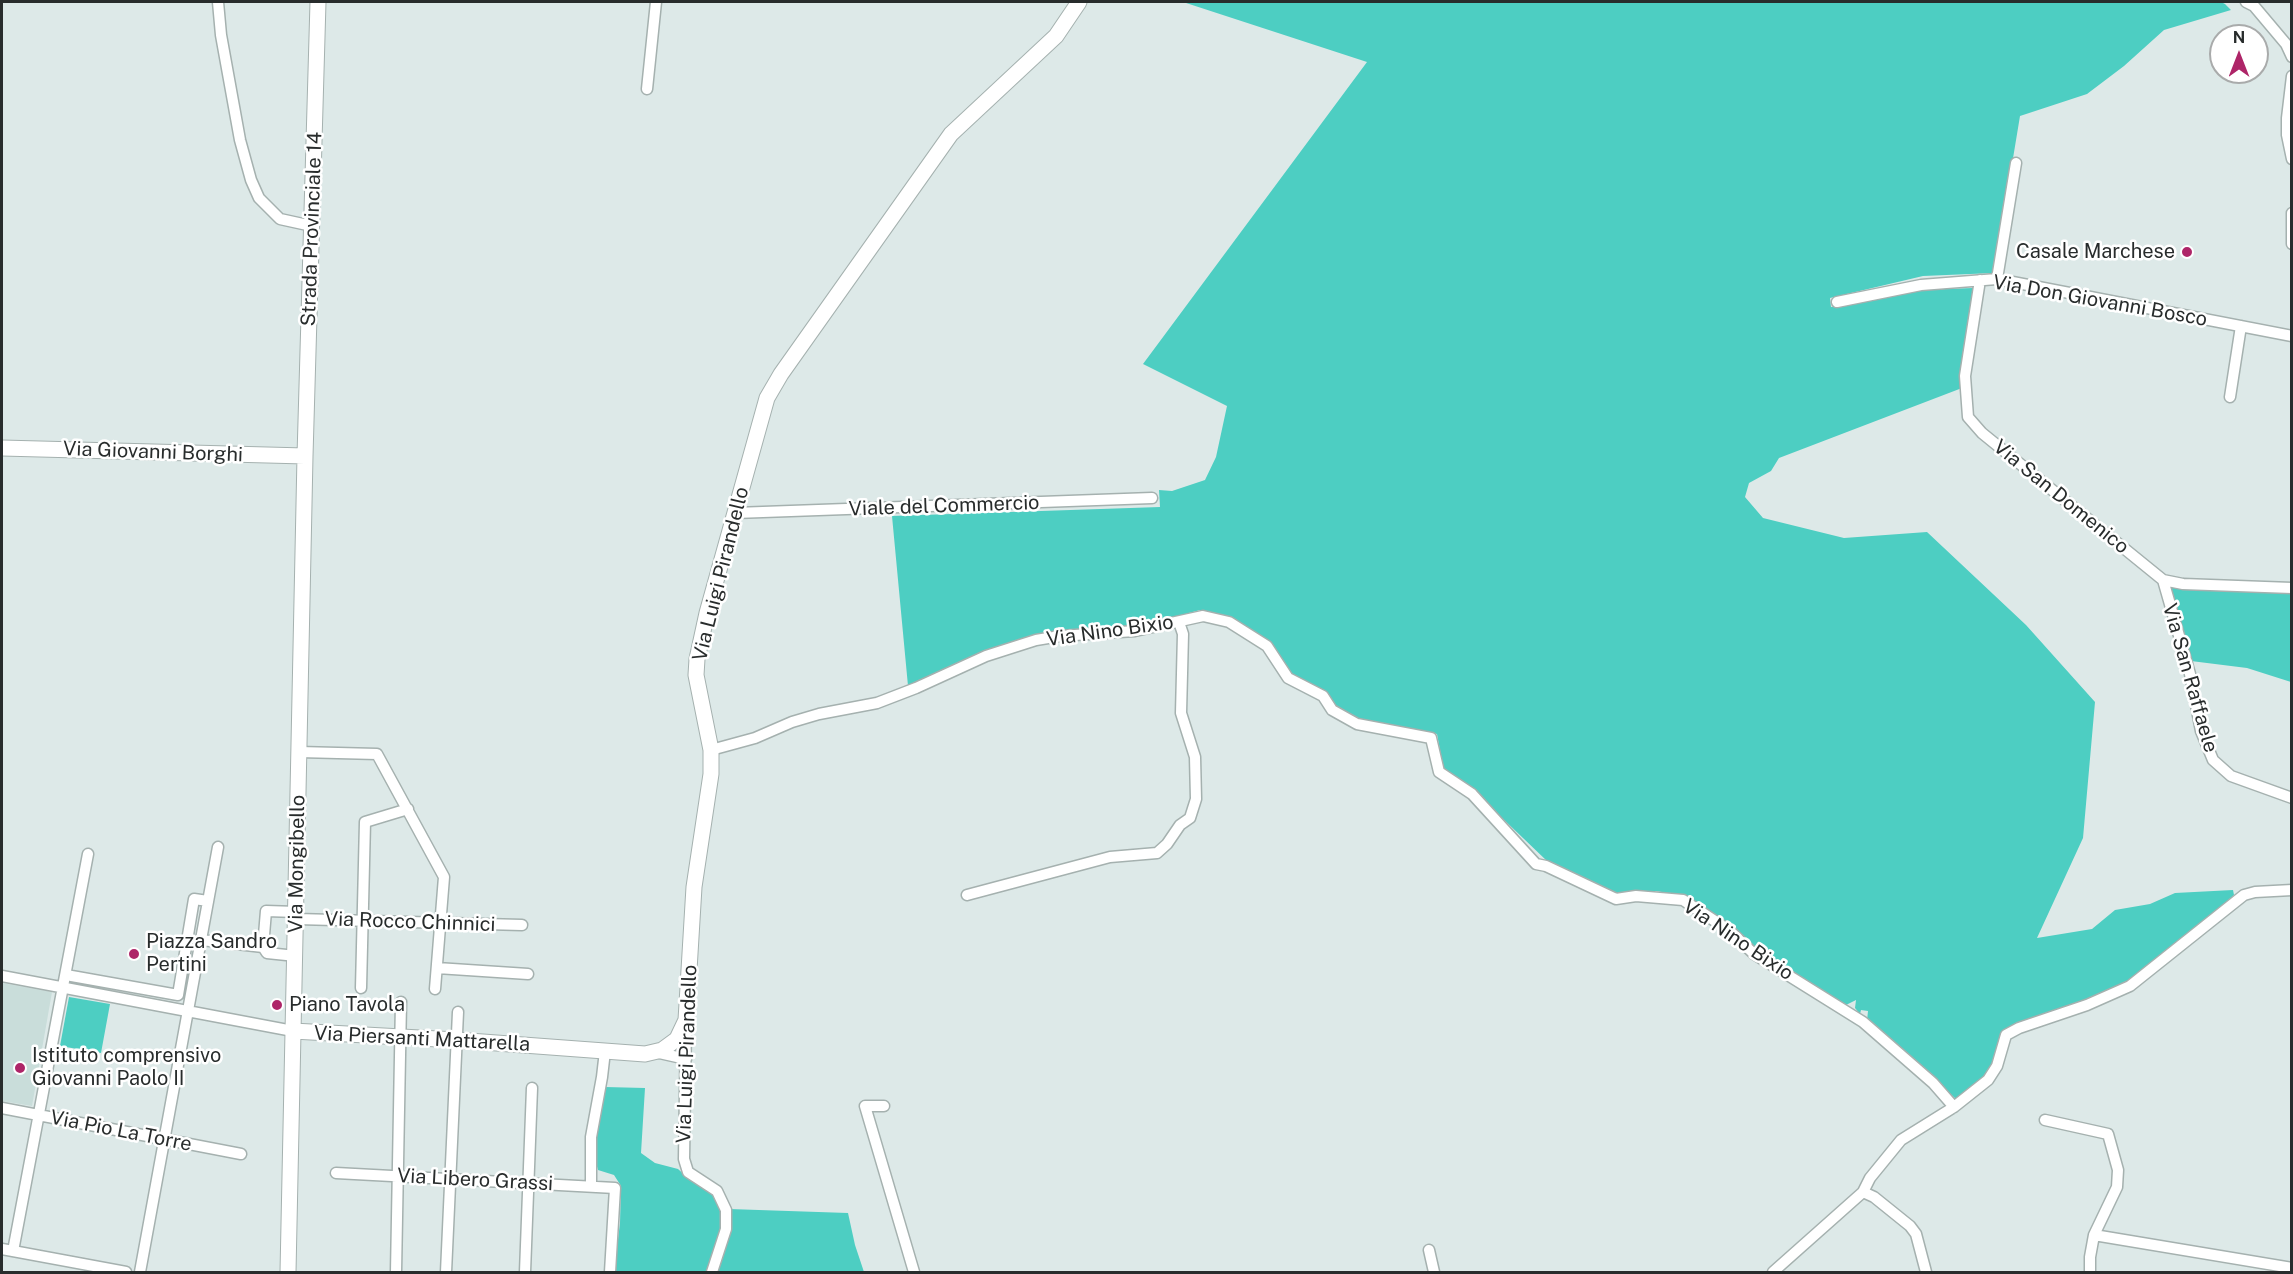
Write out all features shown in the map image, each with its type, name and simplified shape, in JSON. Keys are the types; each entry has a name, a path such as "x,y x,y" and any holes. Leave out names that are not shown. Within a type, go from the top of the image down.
{"street":[{"path":"218,2 221,35 240,140 251,180 259,198 280,219 312,226"},
{"name":"Strada Provinciale 14","path":"305,456 318,2"},
{"path":"647,89 656,2"},
{"name":"Via Luigi Pirandello","path":"712,1272 726,1229 726,1210 717,1191 688,1172 684,1159 686,1020 694,887 711,774 711,750 696,675 697,659 707,613 767,398 781,374 951,135 1056,36 1079,2"},
{"path":"2246,2 2254,6 2286,44 2292,57"},
{"path":"2292,76 2287,135 2292,159"},
{"path":"1997,279 2016,163"},
{"path":"2292,213 2292,244"},
{"name":"Via Don Giovanni Bosco","path":"1837,302 1921,285 1997,279 2292,336"},
{"name":"Via San Domenico","path":"1980,280 1965,376 1968,417 1982,433 2163,580"},
{"path":"2230,397 2241,327"},
{"name":"Via Giovanni Borghi","path":"2,448 305,456"},
{"name":"Via Mongibello","path":"288,1272 305,456"},
{"name":"Viale del Commercio","path":"735,513 1152,498"},
{"path":"2163,580 2183,584 2292,588"},
{"name":"Via San Raffaele","path":"2163,580 2190,674 2201,731 2213,760 2231,776 2292,798"},
{"name":"Via Nino Bixio","path":"711,750 745,741 819,714 877,703 986,656 1036,640 1060,636 1128,632 1203,616 1229,622 1267,646 1288,678 1323,696 1332,710 1357,724 1431,738 1439,772 1472,794 1536,864 1546,866 1616,900 1636,896 1683,900 1730,931 1754,954 1863,1022 1934,1083 1954,1107"},
{"path":"967,895 1110,857 1157,853 1167,844 1180,825 1190,818 1196,799 1195,758 1181,713 1183,633 1179,622"},
{"path":"299,752 377,754 444,877 435,989"},
{"path":"361,988 365,822 408,809"},
{"path":"140,1272 218,847"},
{"path":"13,1251 88,854"},
{"path":"1773,1272 1863,1192 1870,1178 1901,1140 1954,1107 1988,1080 1997,1066 2006,1035 2019,1028 2087,1005 2130,986 2244,895 2254,892 2292,890"},
{"path":"66,975 177,995 194,898 208,901"},
{"name":"Via Rocco Chinnici","path":"263,947 266,911 363,921 522,925"},
{"path":"201,940 263,947 267,953 296,956"},
{"path":"437,968 528,974"},
{"name":"Via Piersanti Mattarella","path":"2,976 293,1031 645,1054 655,1052"},
{"path":"396,1272 401,1002"},
{"path":"446,1272 458,1012"},
{"path":"655,1052 662,1050 677,1039 686,1020"},
{"path":"591,1186 591,1137 605,1051"},
{"path":"655,1052 686,1059"},
{"path":"525,1272 532,1088"},
{"path":"884,1106 865,1106 914,1272"},
{"name":"Via Pio La Torre","path":"2,1108 241,1154"},
{"path":"2045,1120 2108,1134 2118,1170 2117,1187 2094,1235 2090,1272"},
{"name":"Via Libero Grassi","path":"336,1173 615,1188 610,1272"},
{"path":"1863,1192 1882,1203 1910,1226 1916,1234 1926,1272"},
{"path":"2094,1235 2292,1268"},
{"path":"2,1249 126,1272"},
{"path":"1429,1250 1434,1272"}],"shaded area":[{"path":"1183,2 2221,2 2225,4 2231,10 2164,30 2124,66 2087,94 2020,116 1994,273 1923,276 1830,298 1831,307 1919,290 1973,288 1961,369 1962,388 1779,458 1771,471 1749,483 1745,497 1763,518 1844,538 1927,532 2026,625 2095,702 2083,838 2037,938 2092,929 2115,910 2150,904 2175,893 2233,890 2234,895 2132,979 2086,1001 2017,1025 1986,1077 1956,1099 1867,1021 1868,1011 1861,1010 1860,1014 1855,1008 1856,1000 1844,1006 1757,952 1684,896 1656,891 1636,891 1617,896 1547,861 1475,792 1444,772 1437,734 1369,723 1338,710 1293,677 1234,621 1200,610 1146,625 1030,636 908,686 892,516 1160,507 1159,490 1172,491 1205,480 1216,457 1227,406 1143,364 1367,62"},
{"path":"2171,586 2291,592 2291,682 2247,668 2191,661 2167,589"},
{"name":"Istituto comprensivo Giovanni Paolo II","path":"2,983 52,992 32,1106 2,1101"},
{"path":"69,997 110,1004 101,1053 60,1046"},
{"path":"605,1087 645,1088 641,1153 655,1163 678,1169 689,1179 708,1189 715,1197 722,1214 722,1230 708,1272 614,1272 620,1223 621,1186 614,1175 598,1170 595,1159 597,1119"},
{"path":"729,1209 848,1213 864,1272 716,1272 731,1229"}],"place":[{"name":"Casale Marchese","path":"2187,252"},
{"name":"Piazza Sandro Pertini","path":"134,954"},
{"name":"Piano Tavola","path":"277,1005"},
{"name":"Istituto comprensivo Giovanni Paolo II","path":"20,1068"}]}
